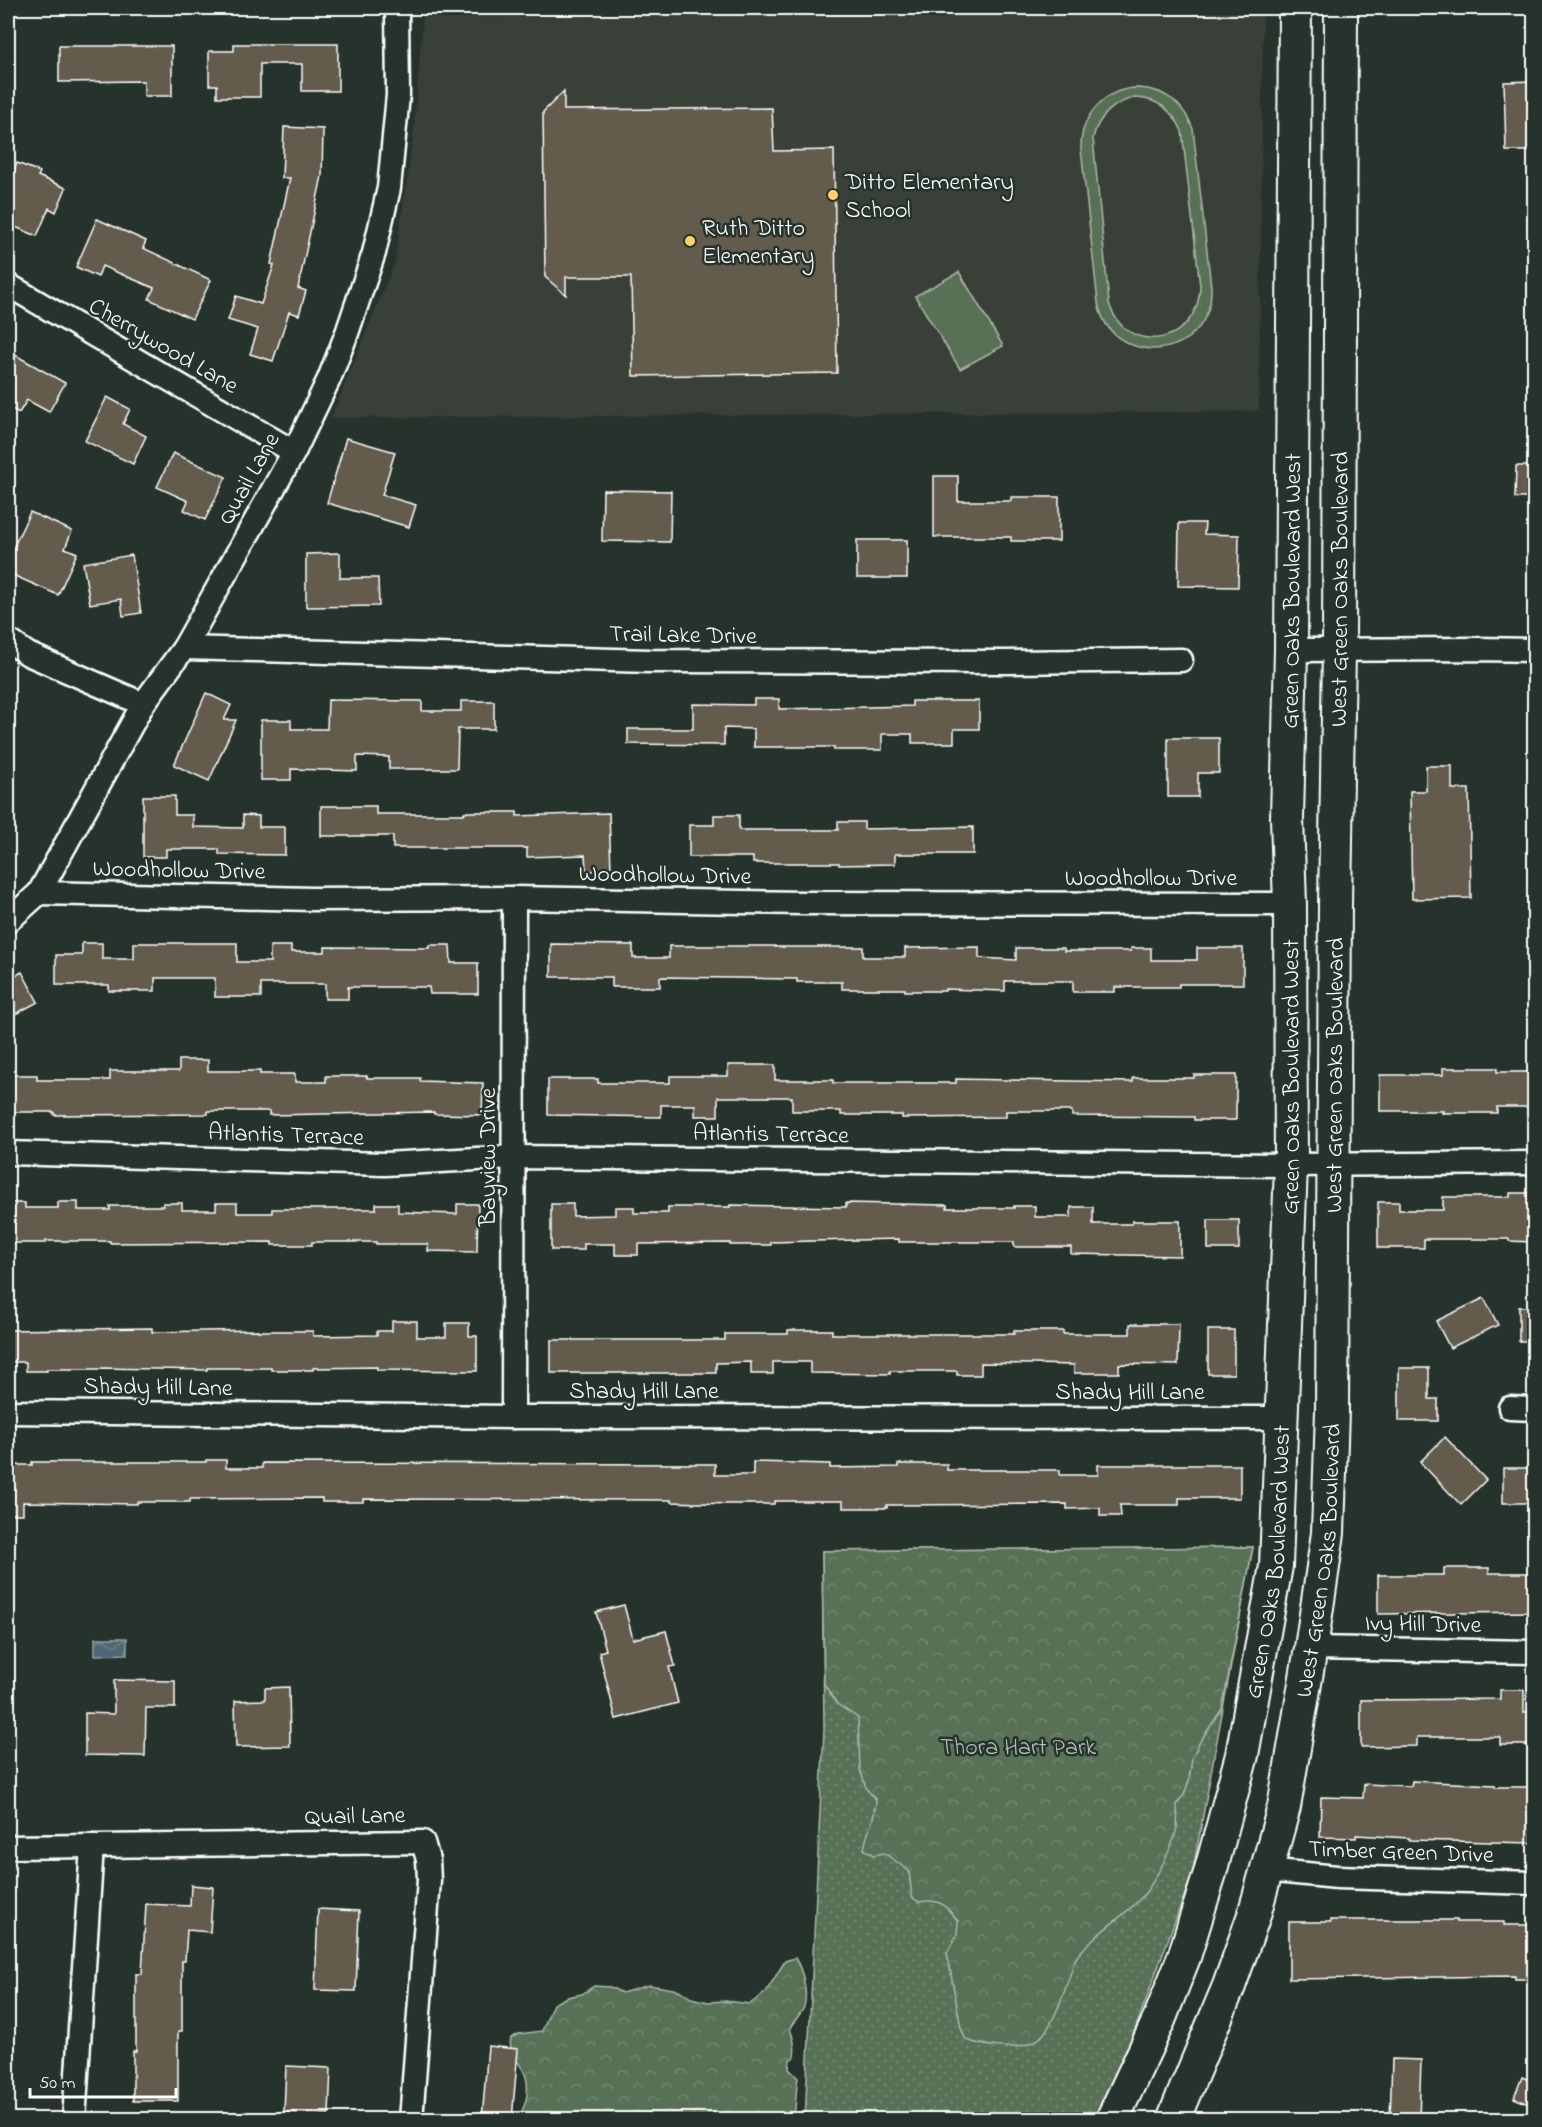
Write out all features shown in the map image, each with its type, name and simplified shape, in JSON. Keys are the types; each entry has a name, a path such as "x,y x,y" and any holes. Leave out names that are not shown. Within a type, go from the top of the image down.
{"main road":[{"name":"Green Oaks Boulevard West","path":"1112,2120 1159,2020 1184,1957 1210,1873 1242,1755 1276,1566 1291,1165 1290,904 1287,818 1291,650 1295,8"},
{"name":"West Green Oaks Boulevard","path":"1173,2120 1229,1986 1254,1916 1284,1807 1311,1648 1328,1523 1332,1411 1339,650 1341,8"}],"street":[{"name":"Quail Lane","path":"8,921 39,892 143,704 184,648 294,452 329,379 374,253 387,197 398,95 397,8"},
{"name":"Cherrywood Lane","path":"8,285 294,452"},
{"path":"8,640 18,653 143,704"},
{"name":"Trail Lake Drive","path":"184,648 649,661 1181,660"},
{"path":"1291,650 1534,650"},
{"name":"Woodhollow Drive","path":"39,892 313,899 514,898 815,903 1290,904"},
{"name":"Bayview Drive","path":"513,1417 514,898"},
{"name":"Atlantis Terrace","path":"8,1153 385,1164 514,1157 1291,1165 1534,1163"},
{"path":"1510,1408 1534,1409"},
{"name":"Shady Hill Lane","path":"8,1412 513,1417 1281,1418"},
{"name":"Ivy Hill Drive","path":"1311,1648 1534,1652"},
{"name":"Quail Lane","path":"8,1847 423,1842 428,1860 429,1880 411,2120"},
{"path":"74,2120 92,1846"},
{"name":"Timber Green Drive","path":"1266,1870 1336,1877 1534,1883"}],"shaded area":[{"name":"Ditto Elementary School","path":"1033,8 1263,8 1259,411 331,418 395,262 414,129 423,17 628,16"}],"green space":[{"path":"1126,89 1148,89 1165,95 1179,105 1193,129 1211,286 1208,311 1196,330 1180,343 1160,348 1140,348 1122,340 1107,325 1098,303 1081,149 1082,137 1090,115 1097,106 1115,93","holes":["1127,100 1150,100 1163,107 1174,117 1182,131 1200,286 1196,306 1188,322 1175,332 1160,338 1145,338 1130,332 1117,321 1109,303 1093,138 1103,117 1114,107"]},
{"path":"959,272 1003,346 960,369 915,296"},
{"name":"Thora Hart Park","path":"1253,1547 1192,1875 1102,2119 805,2120 824,1729 822,1551"},
{"name":"Thora Hart Park","path":"1253,1547 1222,1709 1199,1743 1192,1758 1189,1781 1184,1795 1177,1804 1175,1835 1157,1875 1140,1899 1090,1942 1076,1958 1057,2011 1048,2028 1037,2040 1011,2047 983,2045 966,2040 961,2028 947,1953 957,1934 958,1921 942,1904 932,1901 919,1902 912,1897 909,1871 884,1853 874,1855 864,1849 875,1812 876,1800 866,1788 860,1769 858,1718 837,1704 824,1684 822,1551"},
{"path":"795,1958 802,1975 805,1995 804,2007 790,2028 795,2049 789,2069 798,2078 793,2119 518,2119 526,2099 527,2083 524,2072 511,2049 511,2038 519,2034 542,2031 553,2004 567,1997 582,1994 594,1986 610,1987 622,1993 649,1985 679,1990 691,1998 708,2002 726,2001 750,2004 766,1992 785,1961"}],"water":[{"path":"95,1638 127,1638 127,1654 95,1655"}],"building":[{"path":"234,44 338,44 338,91 302,91 302,64 260,64 260,97 217,97 217,85 209,85 209,51 234,51"},
{"path":"59,46 172,46 172,96 144,96 144,81 59,82"},
{"path":"1534,81 1534,151 1506,151 1504,82"},
{"name":"Ruth Ditto Elementary","path":"564,91 564,110 772,108 774,151 834,150 837,373 633,376 631,277 566,277 566,295 545,277 543,112"},
{"path":"284,127 323,129 322,176 298,288 306,291 299,315 289,312 273,361 250,354 258,329 228,320 236,296 261,304 274,265 271,264 290,178 282,178"},
{"path":"17,163 40,172 38,176 66,188 56,212 49,208 37,236 8,224 8,186"},
{"path":"97,219 146,241 143,248 211,280 192,319 149,299 154,288 102,266 98,277 76,267"},
{"path":"8,351 65,383 49,412 27,400 19,413 8,407"},
{"path":"107,397 130,409 123,424 146,436 133,464 85,441"},
{"path":"346,438 395,452 382,495 416,505 409,527 327,503"},
{"path":"173,453 226,477 205,520 184,510 188,501 157,487"},
{"path":"1516,466 1534,466 1534,498 1515,498"},
{"path":"934,476 958,476 958,501 1011,501 1011,497 1059,497 1059,541 1011,541 1011,537 934,537"},
{"path":"603,490 671,491 670,542 602,541"},
{"path":"30,512 72,531 65,548 77,553 58,595 8,573 8,545 13,548"},
{"path":"1179,523 1205,523 1204,534 1239,535 1238,587 1178,586"},
{"path":"857,540 907,540 907,578 857,578"},
{"path":"340,553 340,578 378,578 379,606 306,607 306,554"},
{"path":"132,555 141,613 123,616 121,599 90,604 83,563"},
{"path":"206,693 231,705 224,720 236,720 209,781 174,765"},
{"path":"754,699 779,699 779,709 912,706 912,701 979,701 979,729 954,729 954,743 912,743 912,734 882,734 882,750 834,750 834,747 754,747 754,729 724,728 724,745 628,744 628,729 693,729 693,704 754,705"},
{"path":"328,700 422,701 422,711 461,711 461,701 494,701 494,729 458,729 457,769 389,769 389,757 357,756 357,771 291,769 291,780 261,780 261,720 291,720 291,729 327,729"},
{"path":"1168,738 1219,738 1219,773 1198,773 1198,797 1168,797"},
{"path":"1426,766 1452,766 1452,789 1469,789 1471,898 1412,899 1410,791 1426,791"},
{"path":"143,796 175,796 175,815 193,815 193,827 243,828 243,815 259,816 259,827 285,827 285,855 219,854 219,849 166,849 166,857 143,857"},
{"path":"321,806 376,806 376,814 517,812 517,816 609,813 611,870 586,871 585,855 527,857 527,848 393,848 393,836 321,836"},
{"path":"714,815 739,815 739,830 838,830 838,822 864,822 864,829 973,827 973,854 895,854 895,864 839,865 839,863 753,863 753,857 689,857 689,825 714,825"},
{"path":"82,943 102,943 102,959 134,959 134,943 237,943 237,962 270,962 270,946 291,946 291,952 325,952 325,947 429,948 429,945 450,945 451,963 478,963 478,994 430,994 429,987 348,987 348,999 325,999 325,984 261,984 261,997 215,997 215,978 155,978 155,991 109,991 109,985 56,985 56,955 82,955"},
{"path":"551,944 633,945 633,958 669,958 669,946 863,947 863,957 905,957 905,948 979,947 979,958 1016,960 1016,948 1131,951 1131,948 1151,948 1151,960 1197,960 1197,948 1243,948 1243,984 1115,987 1115,992 1073,992 1073,981 1005,981 1005,991 945,989 945,991 905,991 905,989 842,989 842,982 797,982 797,979 660,977 660,987 612,987 612,977 551,977"},
{"path":"22,972 38,1002 8,1018 8,979"},
{"path":"179,1060 208,1060 208,1071 295,1074 295,1082 326,1082 326,1076 367,1076 367,1078 420,1078 420,1081 483,1083 482,1115 434,1114 434,1112 269,1115 269,1111 208,1111 208,1114 54,1115 54,1112 8,1112 8,1075 37,1075 37,1080 110,1080 110,1071 179,1071"},
{"path":"728,1065 775,1065 775,1080 833,1080 833,1083 956,1083 956,1079 1133,1082 1133,1078 1236,1075 1236,1120 1194,1120 1194,1117 1072,1116 1072,1111 1006,1111 1006,1117 902,1118 902,1115 841,1115 841,1111 792,1111 792,1097 718,1097 718,1116 695,1116 695,1105 661,1105 661,1117 548,1115 548,1079 598,1079 598,1083 670,1083 670,1076 728,1076"},
{"path":"1443,1068 1497,1068 1497,1072 1534,1072 1534,1107 1497,1107 1497,1113 1380,1111 1380,1075 1443,1075"},
{"path":"1510,1193 1530,1193 1530,1201 1534,1201 1534,1242 1509,1241 1509,1239 1424,1239 1424,1248 1378,1248 1378,1202 1399,1202 1399,1210 1443,1210 1443,1197 1510,1197"},
{"path":"58,1202 78,1202 78,1210 110,1210 110,1206 163,1206 163,1203 182,1203 182,1210 216,1210 216,1203 237,1203 237,1213 272,1213 272,1209 376,1209 376,1204 398,1204 398,1212 457,1214 457,1204 478,1204 477,1252 428,1251 428,1244 376,1244 376,1242 312,1242 312,1245 272,1245 272,1242 46,1241 46,1243 8,1243 8,1203 25,1203 25,1208 58,1208"},
{"path":"846,1203 947,1205 947,1208 1035,1206 1035,1217 1071,1217 1071,1207 1093,1207 1093,1224 1180,1221 1180,1256 1071,1254 1071,1247 1014,1247 1014,1242 899,1242 899,1239 771,1242 771,1245 638,1244 638,1255 615,1255 615,1244 584,1244 584,1250 551,1250 551,1204 573,1204 573,1216 615,1215 615,1207 634,1207 634,1213 668,1213 668,1207 730,1207 730,1205 846,1207"},
{"path":"1208,1220 1239,1220 1239,1249 1208,1249"},
{"path":"1484,1298 1498,1325 1450,1348 1436,1321"},
{"path":"1519,1307 1534,1307 1534,1341 1519,1341"},
{"path":"392,1321 417,1321 417,1337 446,1337 446,1323 469,1323 469,1336 477,1336 477,1371 377,1370 377,1367 313,1368 313,1370 102,1368 26,1371 26,1362 8,1362 8,1330 152,1328 152,1332 258,1330 313,1331 313,1336 377,1335 377,1331 392,1331"},
{"path":"1130,1324 1179,1324 1178,1365 1119,1364 1119,1373 1074,1373 1074,1365 981,1363 981,1375 957,1375 957,1371 890,1371 890,1374 810,1373 810,1362 773,1362 773,1374 751,1374 751,1362 716,1363 716,1373 551,1373 551,1340 725,1340 725,1334 788,1334 788,1330 832,1330 832,1334 1014,1334 1014,1331 1063,1331 1063,1334 1130,1334"},
{"path":"1208,1330 1234,1330 1234,1374 1208,1374"},
{"path":"1399,1368 1429,1368 1429,1399 1438,1399 1438,1421 1399,1421"},
{"path":"1445,1437 1486,1480 1461,1505 1420,1462"},
{"path":"206,1460 226,1460 226,1468 262,1468 262,1463 715,1464 715,1475 753,1475 753,1462 830,1464 830,1468 947,1464 947,1470 1060,1470 1060,1475 1098,1475 1098,1465 1240,1465 1240,1498 1179,1498 1179,1505 1120,1505 1121,1516 1100,1516 1100,1508 1067,1509 1067,1504 887,1505 887,1508 843,1508 843,1501 728,1504 671,1502 671,1500 363,1499 363,1502 322,1502 322,1498 190,1499 190,1502 137,1502 137,1504 23,1502 23,1514 8,1514 8,1465 32,1465 32,1462 206,1462"},
{"path":"1503,1468 1534,1468 1534,1503 1503,1503"},
{"path":"1444,1568 1489,1568 1489,1573 1534,1573 1534,1612 1378,1614 1378,1575 1444,1575"},
{"path":"624,1605 633,1639 666,1631 675,1666 669,1667 678,1703 616,1719 599,1652 606,1650 596,1612"},
{"path":"114,1680 175,1681 175,1708 146,1708 145,1756 85,1755 85,1713 114,1714"},
{"path":"289,1687 290,1746 236,1747 235,1701 265,1700 265,1688"},
{"path":"1500,1690 1524,1690 1524,1712 1534,1712 1534,1745 1500,1745 1500,1737 1417,1737 1417,1746 1361,1747 1361,1700 1500,1699"},
{"path":"1412,1781 1495,1785 1495,1787 1534,1787 1534,1843 1409,1840 1409,1838 1356,1835 1356,1838 1320,1837 1321,1797 1363,1798 1364,1784 1411,1786"},
{"path":"191,1885 213,1887 210,1932 187,1930 185,1961 182,1961 182,2031 178,2031 178,2101 133,2101 133,2051 136,2051 136,1974 142,1974 146,1904 190,1906"},
{"path":"318,1909 359,1911 356,1991 315,1990"},
{"path":"1331,1920 1457,1920 1457,1922 1504,1922 1504,1925 1534,1925 1534,1979 1515,1979 1515,1976 1289,1979 1289,1922 1331,1922"},
{"path":"488,2046 518,2049 512,2120 482,2120"},
{"path":"1392,2059 1421,2060 1419,2120 1390,2120"},
{"path":"286,2066 331,2068 329,2114 284,2112"},
{"path":"1522,2077 1534,2082 1534,2106 1514,2098"}],"place":[{"name":"Ditto Elementary School","path":"833,195"},
{"name":"Ruth Ditto Elementary","path":"690,241"}]}
